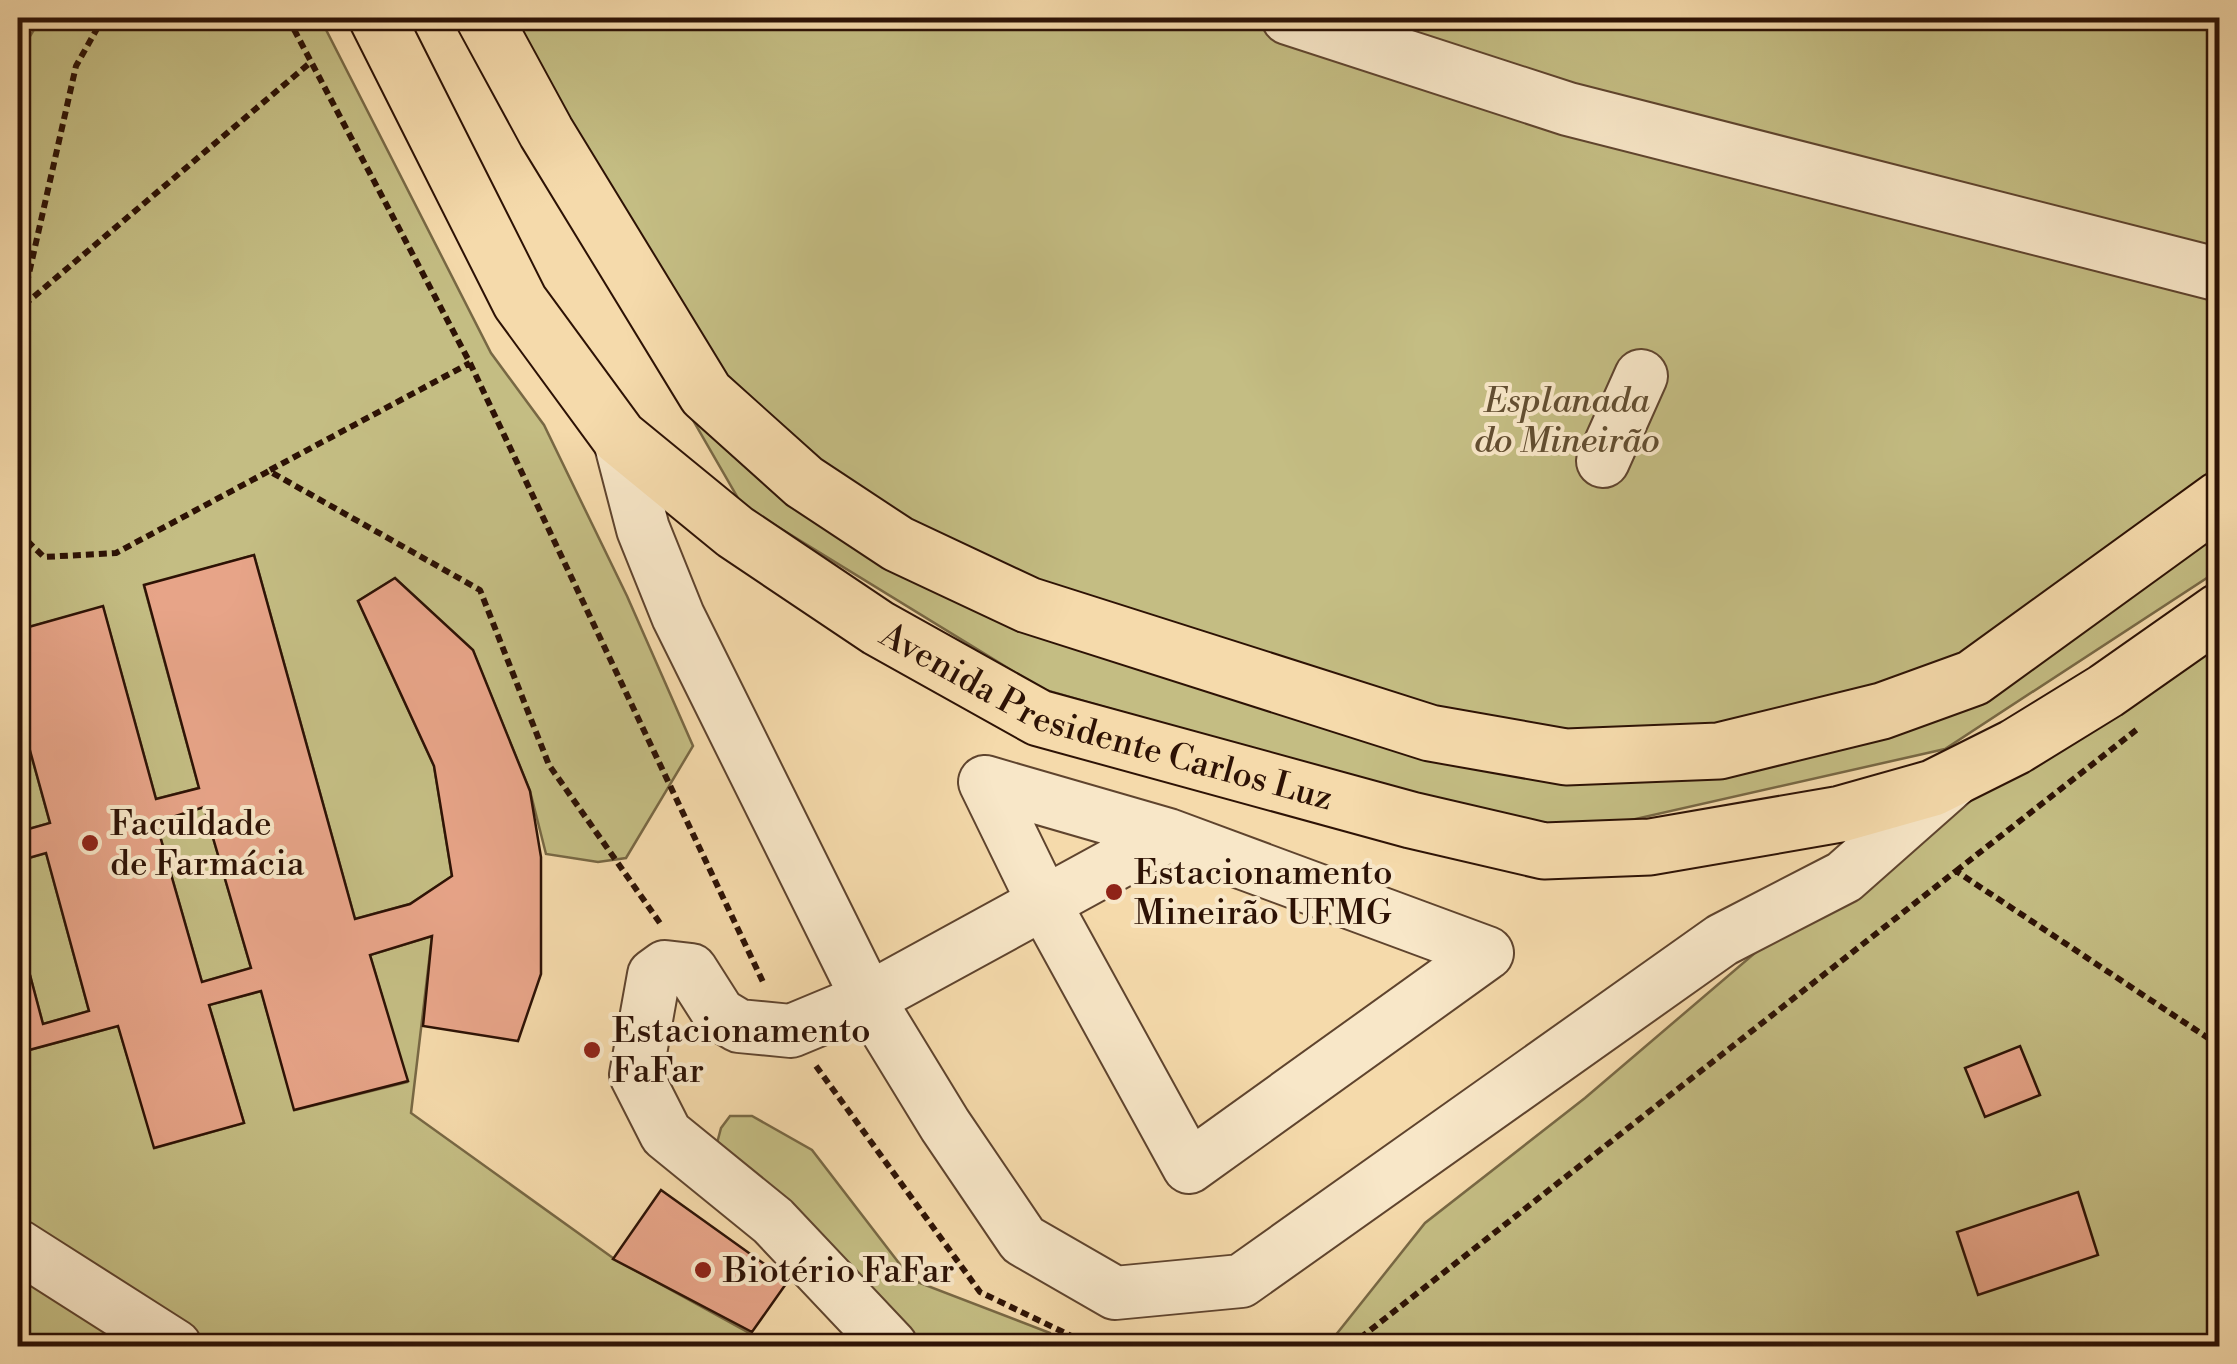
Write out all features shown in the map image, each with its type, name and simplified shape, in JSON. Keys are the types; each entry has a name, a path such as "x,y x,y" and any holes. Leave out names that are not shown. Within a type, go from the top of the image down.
{"main road":[{"name":"Avenida Presidente Carlos Luz","path":"377,18 520,302 619,437 735,532 878,628 1039,718 1412,820 1544,851 1650,847 1841,814 1934,788 2124,708 2220,610"},
{"path":"463,18 502,79 546,132"},
{"path":"484,18 546,132"},
{"name":"Avenida Presidente Carlos Luz","path":"546,132 706,394 759,446 898,544 1028,605 1430,733 1566,756 1719,751 1882,711 1973,678 2220,499"}],"street":[{"path":"1288,18 1568,110 2220,275"},
{"path":"1603,461 1641,376"},
{"path":"619,437 643,529 678,616 868,999 945,1125 1024,1240 1115,1294 1240,1282 1722,940 1844,877 1961,774"},
{"path":"984,782 1168,835 1487,953 1189,1167 1045,905 984,782"},
{"path":"891,1346 773,1221 666,1134 636,1075 654,975 665,967 691,970 719,1014 739,1026 790,1031 868,999 1168,835"},
{"path":"18,1246 174,1346"}],"path":[{"path":"18,322 76,66 103,18"},
{"path":"288,18 470,363 771,998 756,989"},
{"path":"24,305 311,62"},
{"path":"18,532 44,556 116,554 470,363"},
{"path":"268,471 480,590 550,765 664,930"},
{"path":"1350,1346 1956,871 2124,708"},
{"path":"1956,871 2220,1046"},
{"path":"790,1031 980,1292 1092,1346"}],"green space":[{"path":"41,18 320,18 491,353 544,425 627,596 693,746 626,858 598,862 546,854 530,791 473,651 395,578 358,601 434,766 452,876 410,904 355,919 254,555 144,586 199,788 156,799 103,607 18,630 18,56"},
{"name":"Esplanada do Mineirão","path":"461,18 2219,18 2219,570 1945,749 1556,837 1042,689 742,505"},
{"path":"2219,625 2219,1346 1327,1346 1425,1223 1585,1098 1844,877"},
{"path":"18,707 50,823 18,832"},
{"path":"204,807 251,968 202,982 156,822"},
{"path":"46,853 89,1011 43,1024 18,930 18,861"},
{"path":"432,936 411,1113 613,1258 773,1346 18,1346 18,1053 118,1026 155,1148 244,1123 209,1005 261,991 295,1110 407,1082 370,955"},
{"path":"730,1116 752,1116 812,1150 912,1280 1050,1333 1053,1346 891,1346 716,1147 721,1128"}],"building":[{"name":"Faculdade de Farmácia","path":"254,555 355,919 410,904 452,876 434,766 358,601 395,578 473,650 530,791 541,857 541,974 518,1041 423,1026 432,936 370,955 408,1081 294,1110 261,991 209,1005 244,1123 154,1148 118,1026 18,1053 18,930 43,1024 89,1011 46,853 18,861 18,832 50,823 18,707 18,630 103,606 156,799 199,788 144,585","holes":["204,807 251,968 202,982 156,822"]},
{"path":"2020,1046 2040,1095 1985,1117 1965,1068"},
{"name":"Biotério FaFar","path":"661,1190 788,1281 752,1332 613,1259"},
{"path":"2078,1192 2098,1255 1978,1295 1957,1232"}],"place":[{"name":"Faculdade de Farmácia","path":"90,843"},
{"name":"Estacionamento Mineirão UFMG","path":"1114,892"},
{"name":"Estacionamento FaFar","path":"592,1050"},
{"name":"Biotério FaFar","path":"703,1270"}]}
